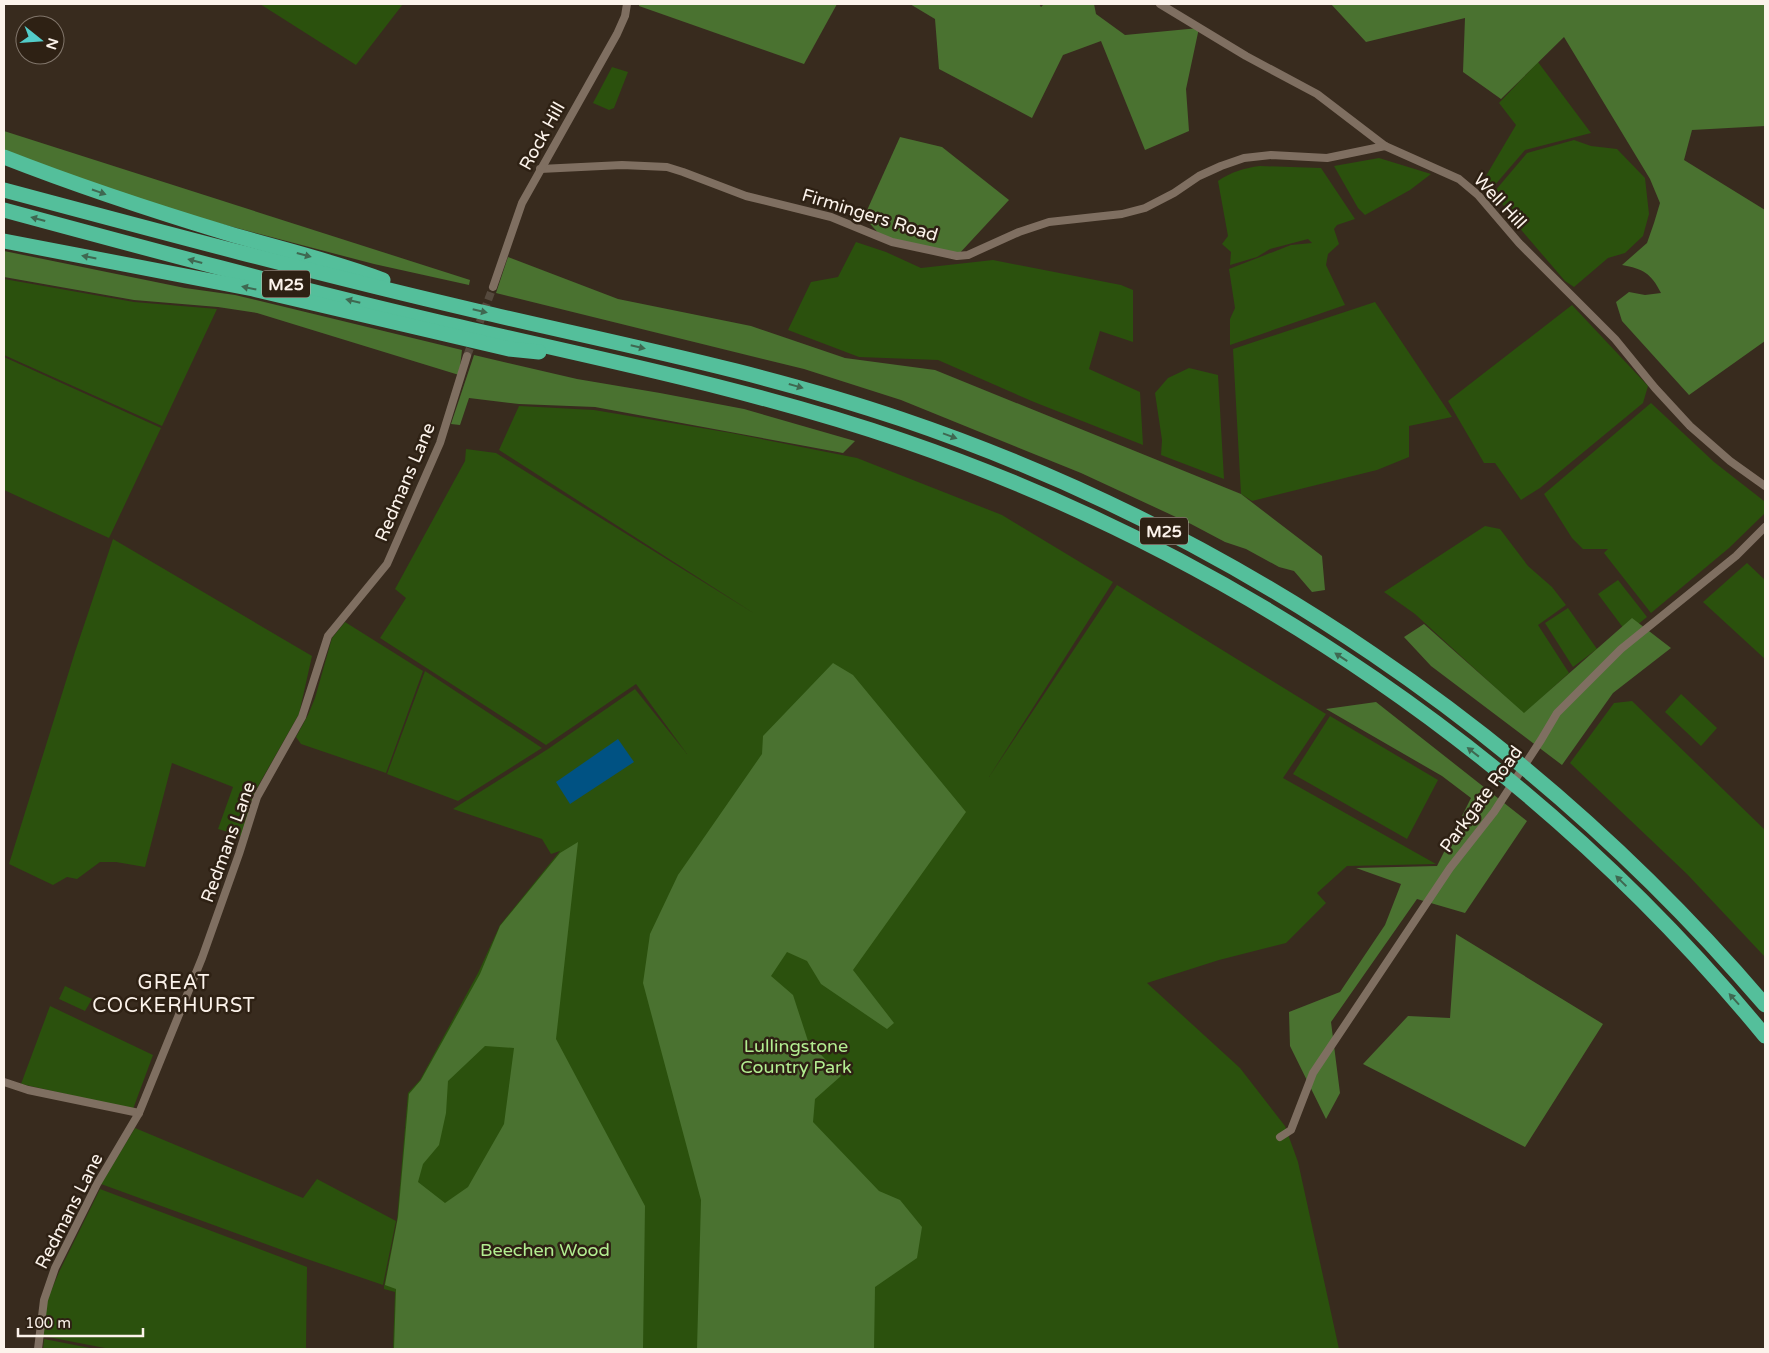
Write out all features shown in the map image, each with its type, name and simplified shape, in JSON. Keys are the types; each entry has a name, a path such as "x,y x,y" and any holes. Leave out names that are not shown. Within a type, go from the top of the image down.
{"highway":[{"name":"M25","path":"4,157 145,208 348,267 432,300"},
{"name":"M25","path":"4,190 216,247 432,300 736,370 852,402 956,438 1017,462 1110,504 1254,579 1347,637 1436,699 1500,748 1573,810 1641,873 1716,948 1765,1005"},
{"name":"M25","path":"4,210 307,290 752,395 823,414 909,442 1003,478 1063,504 1155,548 1213,579 1308,636 1402,698 1490,765 1563,828 1637,896 1715,978 1765,1036"},
{"name":"M25","path":"4,242 253,289 509,350 570,352"}],"street":[{"name":"Rock Hill","path":"493,287 522,202 617,34 625,16 627,4"},
{"name":"Well Hill","path":"1160,4 1246,56 1317,94 1385,146 1459,179 1478,195 1519,243 1615,339 1654,388 1690,426 1730,461 1765,486"},
{"name":"Firmingers Road","path":"540,169 622,165 667,167 746,196 831,216 892,242 957,256 968,255 1018,232 1049,222 1103,217 1144,208 1174,193 1199,176 1244,158 1271,155 1326,158 1385,146"},
{"name":"Redmans Lane","path":"38,1349 44,1300 55,1268 97,1184 139,1113 202,958 258,797 302,717 328,636 387,564 440,443 468,356"},
{"name":"Parkgate Road","path":"1280,1137 1291,1130 1313,1073 1450,868 1494,812 1558,713 1621,649 1736,556 1765,527"},
{"path":"4,1082 28,1090 139,1113"}],"green space":[{"path":"260,4 403,4 356,65"},
{"path":"639,4 837,4 804,64 639,6"},
{"path":"910,4 1039,4 1041,7 1044,4 1094,4 1096,14 1125,35 1199,28 1186,89 1189,131 1145,150 1101,41 1063,55 1032,118 939,69 935,19"},
{"path":"1331,4 1765,4 1765,126 1692,130 1684,160 1765,210 1765,341 1689,395 1622,321 1616,302 1629,292 1645,295 1661,293 1654,281 1646,273 1636,268 1622,265 1647,243 1660,203 1650,179 1564,37 1501,99 1463,72 1465,18 1366,42"},
{"path":"1538,62 1591,133 1525,150 1488,193 1480,186 1516,125 1499,103"},
{"path":"612,67 628,72 614,108 609,110 593,103"},
{"path":"4,131 470,280 469,285 374,264 199,218 126,196 4,151"},
{"path":"900,137 942,147 1009,200 957,256 881,236 864,217"},
{"path":"1574,140 1591,146 1617,149 1645,178 1649,214 1643,236 1625,253 1608,258 1574,287 1565,281 1517,225 1494,192 1527,153"},
{"path":"1379,158 1431,174 1410,190 1365,215 1358,208 1334,166"},
{"path":"1260,166 1321,168 1355,219 1337,225 1334,229 1339,244 1328,254 1326,265 1345,305 1230,345 1230,319 1235,308 1229,269 1291,245 1312,243 1308,239 1270,249 1257,257 1230,265 1231,252 1222,244 1228,236 1218,181 1238,171"},
{"path":"856,242 886,252 921,268 993,260 1121,285 1133,290 1133,342 1100,331 1089,369 1140,392 1143,445 1034,402 938,360 859,357 788,330 811,282 838,277"},
{"path":"4,251 185,288 235,295 462,350 459,375 257,313 218,307 134,300 4,277"},
{"path":"508,257 618,299 751,326 845,358 935,370 1241,494 1322,556 1325,590 1312,592 1294,571 1279,567 1246,549 1225,542 1191,524 1081,473 901,400 804,369 496,293"},
{"path":"4,279 134,302 217,309 162,426 4,355"},
{"path":"1375,302 1452,417 1409,426 1409,457 1377,470 1252,501 1241,494 1233,349"},
{"path":"1572,305 1648,386 1643,403 1540,488 1521,500 1495,463 1484,463 1448,401"},
{"path":"474,355 577,379 744,409 855,441 843,453 595,407 519,404 469,398 460,425 451,424"},
{"path":"4,357 161,428 109,538 4,490"},
{"path":"1189,368 1218,375 1224,479 1161,455 1162,440 1155,393 1168,378"},
{"path":"1651,403 1714,462 1764,501 1764,514 1729,548 1651,613 1604,553 1608,549 1583,549 1572,538 1544,494"},
{"name":"Lullingstone Country Park","path":"519,406 594,410 731,433 857,458 1002,515 1113,582 989,777 1117,585 1326,714 1283,778 1436,864 1347,866 1317,893 1326,903 1286,943 1219,960 1147,983 1240,1068 1285,1126 1298,1162 1339,1349 393,1349 395,1292 384,1289 384,1286 397,1220 408,1093 420,1080 478,973 500,925 560,851 551,854 542,839 453,809 548,749 635,689 687,754 636,684 546,745 380,638 406,598 395,589 465,461 466,449 496,453 755,614 499,450"},
{"path":"1485,526 1500,529 1528,566 1552,587 1566,605 1538,625 1569,673 1524,714 1415,614 1384,592"},
{"path":"113,539 312,656 299,714 253,795 242,836 218,829 233,787 172,763 145,867 116,862 100,862 77,879 67,877 53,885 9,864 75,652"},
{"path":"1747,563 1765,580 1765,659 1703,602"},
{"path":"1618,580 1647,617 1627,633 1598,594"},
{"path":"1568,608 1597,649 1573,667 1545,623"},
{"path":"1632,618 1671,648 1613,693 1562,765 1431,666 1404,637 1424,624 1524,713"},
{"path":"345,622 423,671 386,773 301,744 296,737 315,698 332,638"},
{"path":"833,663 853,675 966,812 853,970 894,1023 887,1029 821,984 807,961 787,952 771,976 793,995 808,1041 841,1076 815,1099 813,1122 879,1191 900,1200 922,1227 917,1258 875,1287 874,1349 697,1349 701,1200 643,983 650,934 678,875 762,754 763,736"},
{"path":"425,671 542,748 458,801 387,774"},
{"path":"1681,694 1717,728 1701,746 1665,712"},
{"path":"1632,701 1765,830 1765,957 1687,874 1570,763 1614,703"},
{"path":"1376,702 1527,821 1465,913 1417,899 1331,1022 1340,1093 1326,1119 1290,1046 1289,1012 1340,992 1385,925 1401,884 1356,868 1437,866 1471,798 1442,776 1326,709"},
{"path":"1330,716 1438,780 1407,839 1293,774"},
{"name":"Beechen Wood","path":"578,842 556,1039 645,1206 643,1349 394,1349 396,1289 385,1285 398,1217 409,1094 421,1080 480,974 500,926 560,853","holes":["485,1046 514,1048 504,1124 468,1187 445,1203 418,1182 423,1164 439,1145 446,1113 448,1081"]},
{"path":"1456,934 1603,1024 1525,1147 1363,1064 1408,1016 1450,1018"},
{"path":"65,986 92,999 85,1011 59,999"},
{"path":"50,1006 153,1055 133,1109 21,1084"},
{"path":"135,1128 303,1198 317,1179 396,1221 383,1285 101,1184"},
{"path":"100,1189 307,1267 306,1349 110,1349 43,1336 47,1301 59,1272"},
{"path":"44,1339 95,1349 43,1349"}],"water":[{"path":"618,739 634,762 570,804 556,782"}],"tunnel":[{"path":"467,356 493,287"}],"district":[{"name":"GREAT COCKERHURST","path":"174,994"}]}
